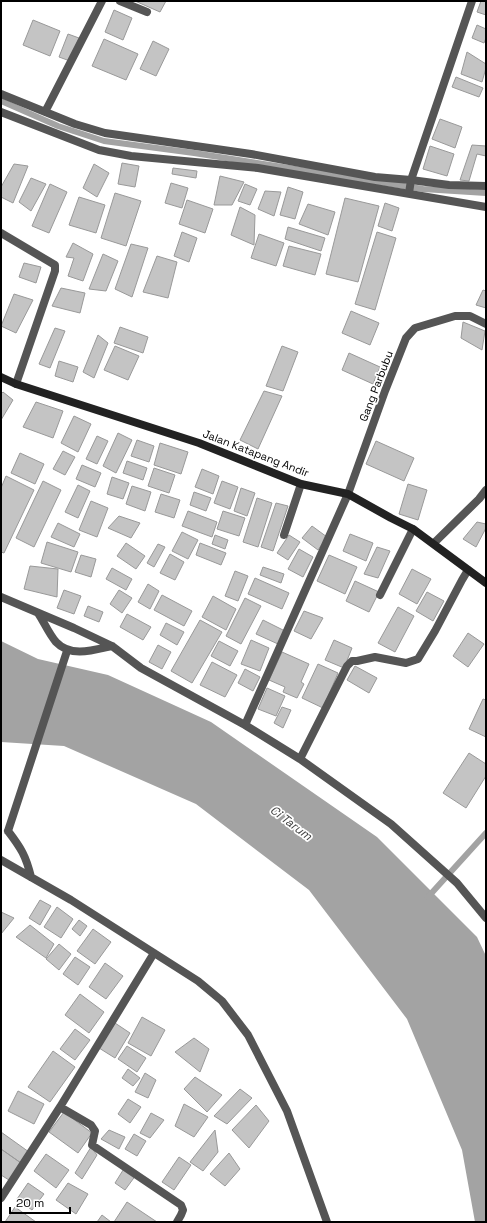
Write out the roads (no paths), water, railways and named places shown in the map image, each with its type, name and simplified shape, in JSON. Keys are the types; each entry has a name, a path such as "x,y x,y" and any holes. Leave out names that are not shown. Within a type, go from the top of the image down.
{"street":[{"path":"45,112 102,1"},
{"path":"120,1 147,12"},
{"path":"410,187 472,1"},
{"path":"1,94 75,124 105,133 251,154 375,177 410,187 440,200 486,208"},
{"path":"1,112 99,150 130,156 258,168 410,187 450,185 486,186"},
{"path":"1,233 55,266 55,271 16,384"},
{"name":"Gang Parbubu","path":"245,725 348,494 406,338 415,328 455,316 470,316 486,324"},
{"name":"Jalan Katapang Andir","path":"1,378 199,443 301,484 348,494 413,529 434,543 486,583"},
{"path":"284,535 301,484"},
{"path":"434,543 479,499 486,490"},
{"path":"380,595 413,529"},
{"path":"300,759 347,666 352,661 375,657 406,663 418,659 468,570"},
{"path":"1,597 112,646 141,668 245,725 300,759 391,824 457,884 486,918"},
{"path":"38,613 56,642 68,651 93,650 112,646"},
{"path":"31,877 27,860 22,849 5,832 68,651"},
{"path":"1,860 71,900 198,981 222,1001 248,1035 287,1111 327,1222"},
{"path":"1,1198 60,1107 154,953"},
{"path":"60,1107 91,1125 95,1131 92,1145 181,1204 183,1210 177,1222"}],"water":[{"name":"Ci Tarum","path":"1,641 38,659 108,675 211,722 377,837 477,937 486,956 486,1222 475,1222 462,1150 407,1019 309,890 196,804 64,746 1,742"}],"waterway":[{"path":"1,101 58,126 104,141 194,153 423,189 486,193"},
{"path":"428,897 486,833"}]}
